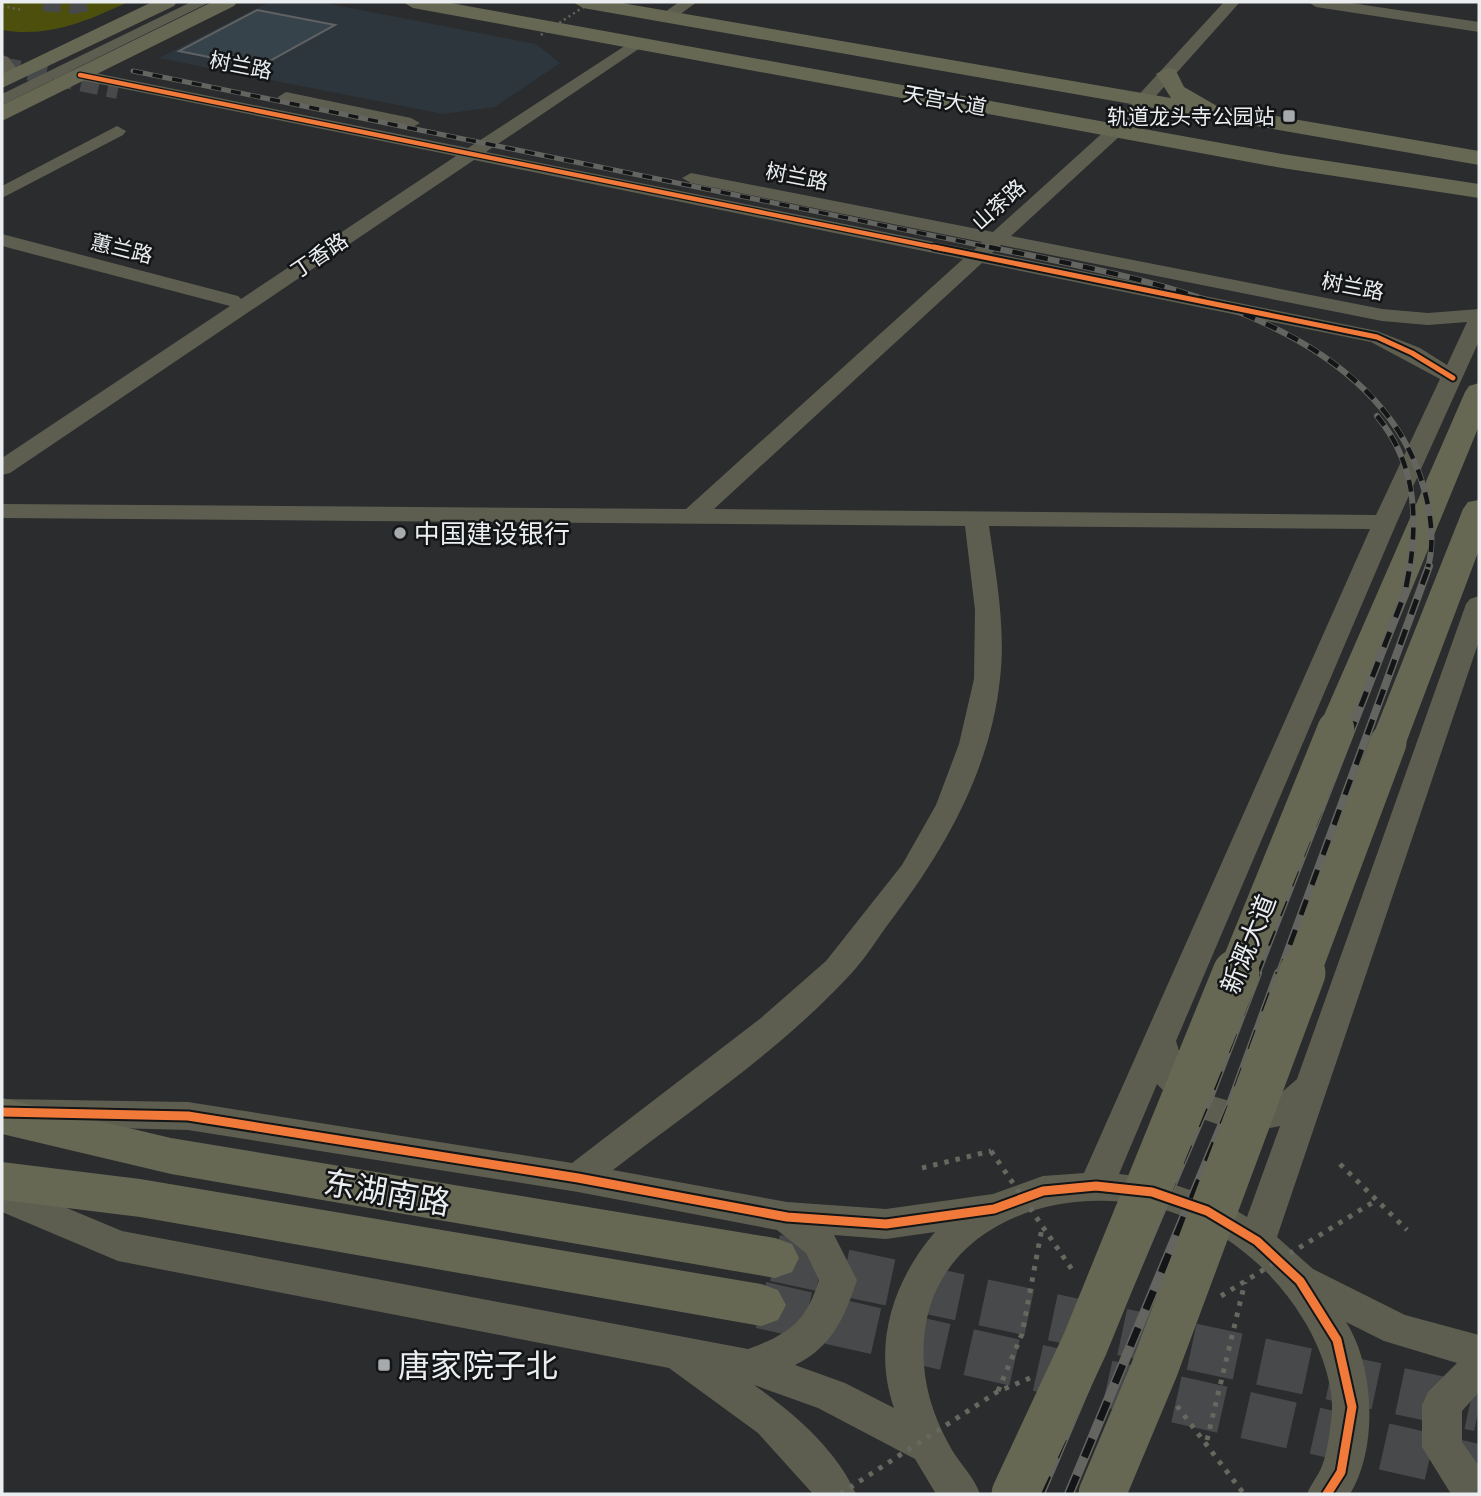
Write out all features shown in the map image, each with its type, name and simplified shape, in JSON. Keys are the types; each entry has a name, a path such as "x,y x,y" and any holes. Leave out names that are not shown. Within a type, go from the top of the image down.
{"main road":[{"path":"2,114 224,2"},
{"name":"天宫大道","path":"413,2 1282,161 1383,174 1479,191"},
{"name":"天宫大道","path":"583,2 1479,158"},
{"path":"2,81 164,12"},
{"path":"1167,74 1172,89 1183,97 1241,117"},
{"path":"1282,161 1372,187 1479,210"},
{"name":"新溉大道","path":"1015,1494 1085,1344 1336,729 1466,385"},
{"path":"1102,1494 1154,1370 1388,743 1479,509"},
{"name":"东湖南路","path":"2,1114 171,1156 781,1238"},
{"name":"东湖南路","path":"2,1181 140,1198 761,1305"}],"street":[{"path":"2,100 164,12 202,2"},
{"path":"164,12 224,2"},
{"path":"667,17 689,2"},
{"name":"山茶路","path":"693,516 994,238 1115,131 1232,2"},
{"path":"1316,2 1479,27"},
{"name":"丁香路","path":"2,468 629,42"},
{"path":"2,60 9,69 2,81"},
{"name":"树兰路","path":"107,61 474,145 587,158"},
{"path":"80,75 355,132"},
{"path":"118,90 259,118 474,145 975,256 1377,337 1412,353 1466,385"},
{"path":"2,194 117,131"},
{"name":"丁香路","path":"2,452 231,300 474,145"},
{"name":"树兰路","path":"669,174 1382,316 1428,319 1479,317"},
{"name":"蕙兰路","path":"2,240 231,300"},
{"name":"新溉大道","path":"1096,1186 1385,522 1466,385 1479,317"},
{"path":"2,512 1385,522"},
{"path":"578,1178 773,1027 837,969 913,871 950,805 973,744 987,679 988,611 976,519"},
{"path":"1257,1241 1479,604"},
{"path":"1159,1041 1170,1077 1198,1104 1243,1119 1283,1112 1310,1088"},
{"path":"2,1114 188,1116 578,1178 781,1238 819,1242 838,1280 828,1315 796,1348 748,1366"},
{"path":"781,1238 994,1209 1043,1191 1096,1186 1152,1192 1207,1211 1257,1241 1300,1280 1397,1329 1479,1352"},
{"path":"2,1196 118,1246 748,1366 831,1395 926,1445"},
{"path":"960,1494 926,1445 905,1387 904,1331 921,1279 953,1238 994,1209"},
{"path":"1300,1280 1337,1340 1352,1407 1341,1472 1327,1494"},
{"path":"676,1352 772,1420 833,1487 836,1494"},
{"path":"1475,1494 1442,1447 1442,1405 1471,1374 1479,1372"}],"path":[{"path":"9,8 10,2"},
{"path":"541,35 591,2"},
{"path":"2,6 22,10"},
{"path":"922,1168 991,1151"},
{"path":"1340,1164 1407,1230"},
{"path":"997,1392 1022,1334 1042,1227"},
{"path":"1206,1441 1246,1280"}],"shaded area":[{"path":"2,2 128,2 67,26 19,32 2,30"},
{"path":"269,2 320,2 536,44 560,63 495,107 443,114 159,58"}],"building":[{"path":"257,10 335,25 259,67 179,51"}],"tunnel":[{"path":"43,2 74,5 86,2"},
{"path":"2,66 118,90"},
{"path":"775,1258 1479,1408"},
{"path":"761,1305 1479,1468"}],"railway":[{"path":"133,71 998,249"},
{"path":"989,247 1109,272 1237,311 1296,339 1348,374 1390,419 1419,473 1430,520 1428,567"},
{"path":"1377,416 1399,451 1410,487 1413,506 1410,567"},
{"path":"1256,975 1405,593 1410,566"},
{"path":"1279,975 1429,566"},
{"path":"1040,1494 1209,1097 1257,973"},
{"path":"1069,1494 1230,1107 1279,973"}],"cycle path":[{"path":"80,75 1377,337 1412,353 1453,378"},
{"path":"2,1112 188,1116 578,1178 787,1217 886,1224 994,1209 1043,1191 1096,1186 1152,1192 1207,1211 1257,1241 1300,1281 1337,1340 1352,1407 1341,1472 1327,1494"}],"place":[{"name":"轨道龙头寺公园站","path":"1289,116"},
{"name":"中国建设银行","path":"400,533"},
{"name":"唐家院子北","path":"384,1365"}]}
